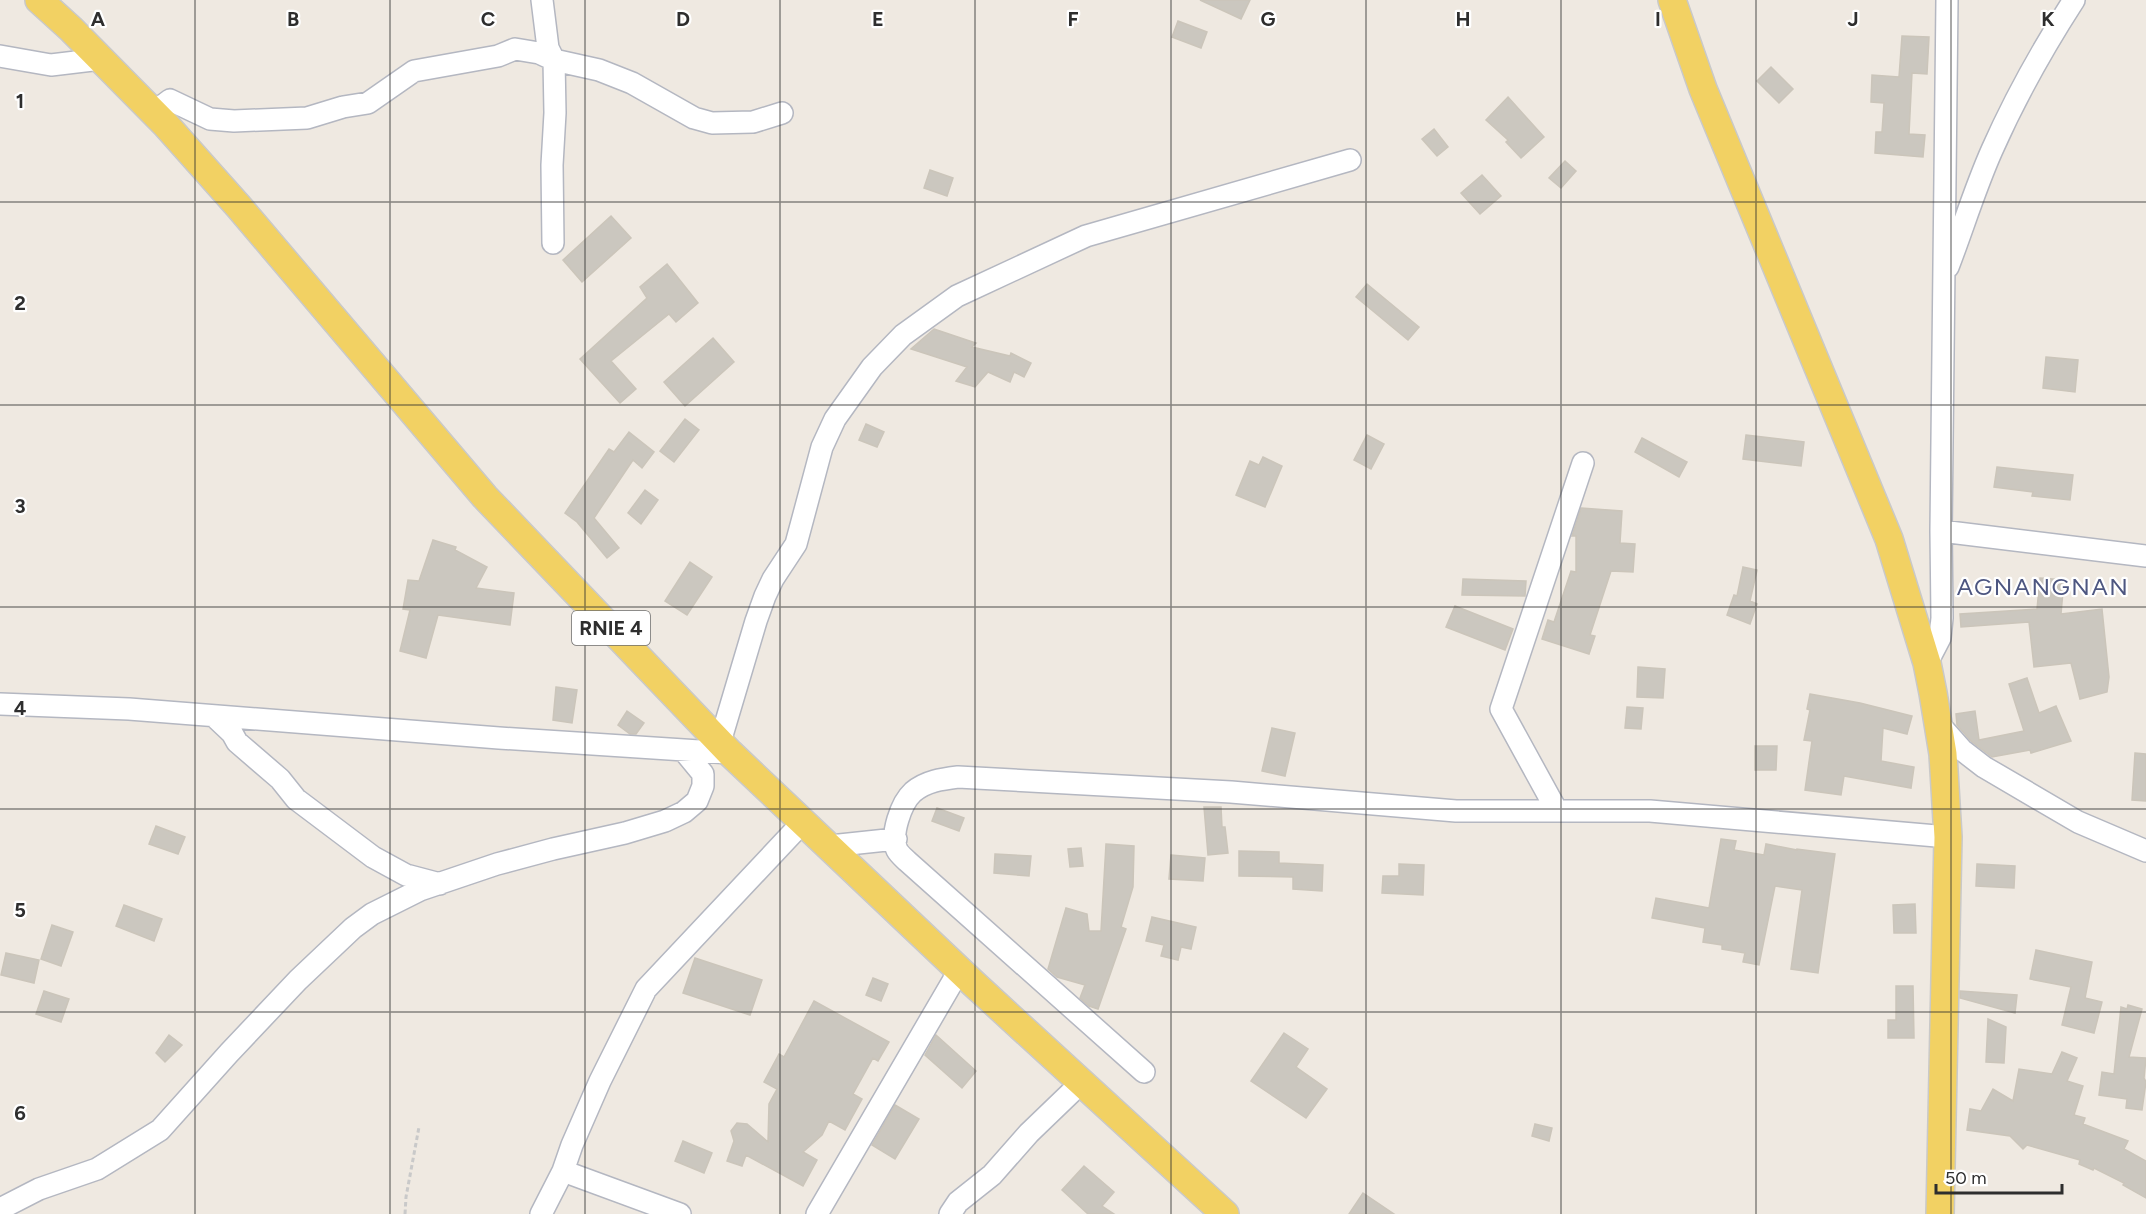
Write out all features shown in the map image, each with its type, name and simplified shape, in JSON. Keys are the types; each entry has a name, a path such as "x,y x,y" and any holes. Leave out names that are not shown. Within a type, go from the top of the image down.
{"main road":[{"name":"RNIE 4","path":"39,0 154,112 239,207 485,496 725,747 830,846 849,867 1225,1214"},
{"path":"1672,0 1704,89 1889,539 1926,663 1943,754 1948,837 1940,1214"}],"street":[{"path":"542,0 548,48 554,60 555,113 552,165 554,243"},
{"path":"1926,663 1941,638 1947,0"},
{"path":"1943,282 1991,152 2048,40 2074,0"},
{"path":"154,112 170,100 210,119 234,121 307,118 343,107 368,104 414,71 498,56 515,49 539,53 554,60 599,70 632,83 694,118 712,123 753,122 782,113"},
{"path":"0,56 51,65 101,59"},
{"path":"0,704 214,716 684,750 725,747 756,621 773,579 796,544 822,447 835,419 872,367 903,335 957,296 1086,236 1350,160"},
{"path":"1557,812 1500,710 1583,463"},
{"path":"1941,531 2146,556"},
{"path":"214,716 232,733 237,742 280,779 296,799 373,857 406,875 440,884"},
{"path":"1938,723 1962,750 1984,767 2078,822 2146,851"},
{"path":"0,1209 39,1189 97,1169 159,1130 264,1016 352,928 396,900 420,890 531,855 635,830 665,821 684,812 697,801 703,786 703,774 684,750"},
{"path":"1144,1072 897,850 896,830 902,807 914,792 936,780 958,777 1230,792 1456,811 1650,811 1948,837"},
{"path":"541,1214 563,1171 600,1081 646,989 804,822"},
{"path":"830,846 896,839"},
{"path":"817,1214 960,969"},
{"path":"950,1214 958,1202 992,1175 1029,1133 1082,1083"},
{"path":"563,1171 680,1214"}],"path":[{"path":"405,1214 405,1197 419,1127"}],"building":[{"path":"1200,0 1250,0 1241,19"},
{"path":"1178,21 1207,32 1201,48 1172,37"},
{"path":"1902,36 1929,37 1927,74 1912,73 1909,134 1925,135 1923,157 1875,153 1876,132 1882,132 1884,103 1871,102 1872,75 1899,77"},
{"path":"1771,67 1793,89 1779,103 1757,81"},
{"path":"1508,97 1544,137 1521,158 1506,142 1508,140 1486,120"},
{"path":"1434,129 1448,147 1437,156 1422,139"},
{"path":"1565,161 1576,171 1561,188 1549,178"},
{"path":"930,170 953,178 947,196 924,188"},
{"path":"1482,175 1501,196 1480,214 1461,193"},
{"path":"611,216 631,238 582,282 563,260"},
{"path":"667,264 698,303 676,322 669,314 611,361 636,389 620,403 580,359 647,298 640,287"},
{"path":"1367,284 1419,327 1408,340 1356,297"},
{"path":"934,329 976,343 972,347 1010,356 1011,353 1031,363 1024,377 1014,372 1010,382 988,372 975,387 956,381 967,367 911,349"},
{"path":"713,338 734,362 685,406 664,382"},
{"path":"2046,357 2078,360 2075,392 2043,388"},
{"path":"685,419 699,430 674,462 660,451"},
{"path":"866,424 884,432 877,447 859,440"},
{"path":"629,432 654,452 642,468 633,460 594,518 619,548 607,558 577,522 565,513 609,449 614,452"},
{"path":"1367,435 1384,444 1371,469 1354,460"},
{"path":"1746,435 1804,442 1801,466 1743,459"},
{"path":"1642,438 1687,462 1679,477 1635,452"},
{"path":"1263,457 1282,466 1265,507 1236,495 1250,461 1259,465"},
{"path":"1997,467 2073,475 2070,500 2032,496 2033,492 1994,487"},
{"path":"645,490 658,500 641,524 628,513"},
{"path":"1581,508 1622,511 1620,543 1635,544 1633,572 1611,571 1590,635 1595,636 1589,654 1542,639 1548,620 1554,622 1571,571 1576,572 1576,536 1572,536"},
{"path":"433,540 456,547 455,550 487,567 476,588 514,593 510,625 438,615 426,658 400,651 410,610 403,609 408,580 419,581"},
{"path":"690,562 712,577 687,615 665,601"},
{"path":"1743,567 1757,570 1750,601 1757,604 1750,624 1727,615 1734,595 1737,596"},
{"path":"2040,578 2064,580 2061,614 2102,609 2109,677 2107,692 2080,699 2071,663 2034,667 2029,622 1961,627 1960,614 2037,609"},
{"path":"1463,579 1526,581 1525,596 1462,595"},
{"path":"1455,606 1513,629 1505,650 1446,627"},
{"path":"1638,667 1665,669 1663,698 1637,697"},
{"path":"2027,678 2039,713 2056,706 2071,741 2031,753 2030,750 1992,757 1971,741 1957,725 1956,714 1975,711 1979,740 2024,731 2009,684"},
{"path":"556,687 577,690 572,723 553,720"},
{"path":"1810,694 1912,716 1907,734 1883,728 1881,761 1914,767 1911,788 1844,776 1841,795 1805,790 1812,741 1804,740 1810,710 1807,709"},
{"path":"1627,707 1643,708 1641,729 1625,728"},
{"path":"627,711 644,723 636,734 630,734 618,725"},
{"path":"1272,728 1295,733 1285,776 1262,771"},
{"path":"1755,746 1777,746 1776,770 1755,770"},
{"path":"2135,753 2146,754 2146,801 2132,800"},
{"path":"1204,807 1221,807 1222,827 1225,827 1228,853 1208,855"},
{"path":"937,808 964,818 959,831 932,821"},
{"path":"156,826 185,837 178,854 149,844"},
{"path":"1721,839 1736,841 1734,850 1764,855 1766,844 1835,854 1818,973 1791,969 1802,890 1775,886 1759,965 1743,962 1745,953 1722,949 1722,945 1703,942 1705,928 1652,918 1656,898 1709,908"},
{"path":"1106,844 1134,846 1133,887 1121,927 1126,929 1098,1009 1089,1006 1080,998 1085,985 1057,977 1048,969 1066,908 1087,914 1089,931 1101,931"},
{"path":"1081,848 1083,866 1070,867 1068,849"},
{"path":"1239,851 1279,852 1279,863 1323,865 1322,891 1293,889 1293,877 1239,876"},
{"path":"995,854 1031,856 1029,876 994,873"},
{"path":"1171,855 1205,858 1203,881 1169,879"},
{"path":"1399,864 1424,865 1423,895 1382,893 1383,876 1399,876"},
{"path":"1977,864 2015,866 2014,888 1976,886"},
{"path":"1915,904 1916,933 1894,933 1893,905"},
{"path":"124,905 162,919 154,941 116,926"},
{"path":"1152,917 1196,927 1191,949 1181,947 1178,960 1161,956 1164,945 1146,941"},
{"path":"52,925 73,932 61,966 41,959"},
{"path":"2036,950 2092,962 2085,998 2102,1002 2094,1033 2062,1025 2071,987 2030,979"},
{"path":"6,953 39,960 34,983 1,975"},
{"path":"695,958 762,980 750,1015 683,993"},
{"path":"873,978 888,984 881,1001 866,995"},
{"path":"1896,986 1913,986 1914,1038 1888,1038 1888,1020 1896,1020"},
{"path":"44,991 69,999 61,1022 36,1014"},
{"path":"1960,991 2017,995 2015,1013 1960,998"},
{"path":"814,1001 889,1042 878,1061 873,1058 853,1094 862,1099 845,1130 829,1121 822,1135 803,1152 817,1160 803,1186 746,1155 742,1166 727,1161 734,1141 731,1131 737,1123 747,1124 768,1142 769,1104 777,1089 764,1082 779,1054 784,1057"},
{"path":"2128,1005 2142,1009 2129,1057 2146,1058 2144,1078 2146,1082 2142,1110 2126,1108 2127,1099 2099,1095 2102,1072 2114,1074 2121,1007 2127,1009"},
{"path":"1988,1019 2006,1027 2004,1063 1986,1062"},
{"path":"1284,1033 1308,1049 1296,1067 1327,1089 1306,1118 1251,1081"},
{"path":"169,1035 182,1045 165,1062 156,1053"},
{"path":"936,1035 976,1071 962,1088 925,1055"},
{"path":"2062,1052 2077,1058 2067,1081 2083,1086 2074,1115 2085,1118 2083,1124 2128,1141 2124,1149 2146,1161 2146,1198 2123,1185 2124,1183 2094,1168 2093,1170 2079,1164 2080,1160 2027,1145 2023,1149 2010,1136 1967,1130 1970,1109 1981,1111 1993,1089 2013,1101 2019,1069 2052,1074"},
{"path":"895,1105 919,1119 895,1159 872,1145"},
{"path":"1535,1124 1552,1128 1549,1141 1532,1136"},
{"path":"683,1141 712,1153 704,1173 675,1161"},
{"path":"1084,1166 1114,1192 1102,1206 1114,1214 1088,1214 1062,1190"},
{"path":"1363,1193 1394,1214 1349,1214"}],"district":[{"name":"AGNANGNAN","path":"2043,587"}]}
